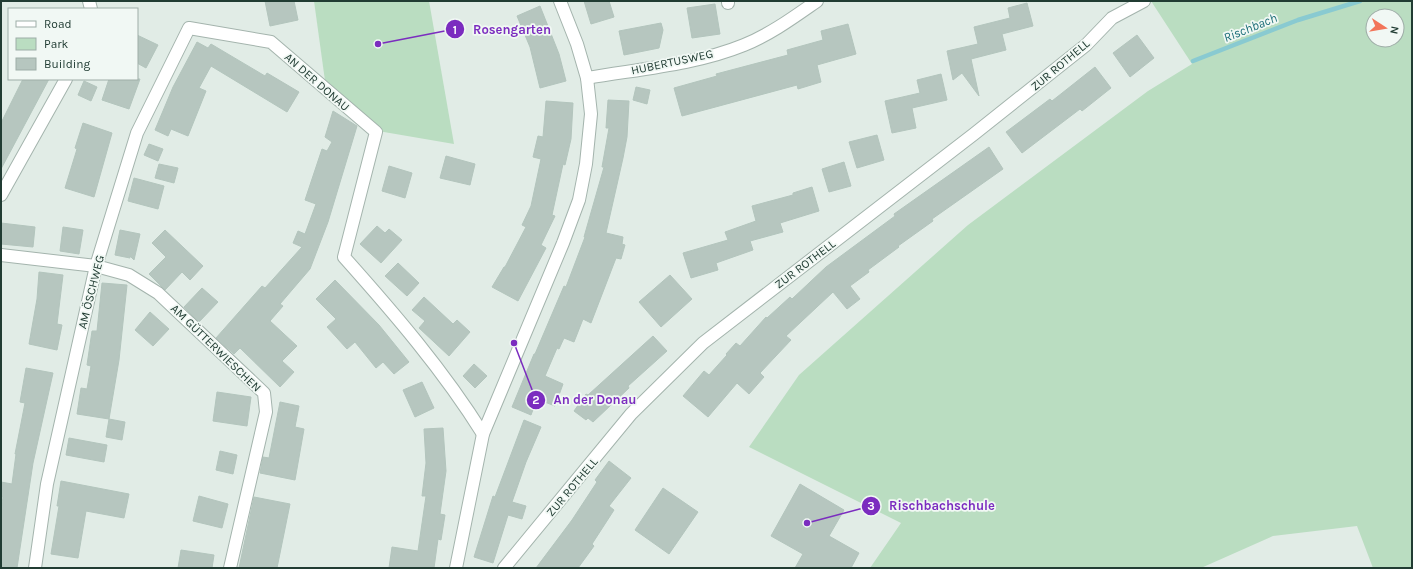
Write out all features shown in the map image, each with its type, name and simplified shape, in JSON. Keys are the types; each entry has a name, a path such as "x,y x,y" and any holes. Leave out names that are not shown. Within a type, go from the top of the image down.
{"street":[{"path":"456,568 483,434 563,243 579,200 586,164 592,114 587,78 560,1"},
{"name":"HUBERTUSWEG","path":"587,78 691,60 744,45 779,27 817,1"},
{"name":"ZUR ROTHELL","path":"504,568 631,414 704,343 1086,46 1112,18 1144,1"},
{"name":"AM ÖSCHWEG","path":"35,568 47,484 96,266 137,133 189,28"},
{"name":"AN DER DONAU","path":"189,28 271,42 376,132 344,257 407,328 460,397 483,434"},
{"path":"1,195 65,80"},
{"name":"AM GÜTTERWIESCHEN","path":"1,255 96,266 129,275 158,293 264,393 266,412 230,568"}],"green space":[{"path":"314,1 429,1 454,144 378,131 326,88"},
{"path":"1151,1 1412,1 1412,568 1373,568 1357,526 1273,536 1201,568 870,568 901,523 749,447 799,375 968,225 1148,91 1192,64"}],"building":[{"path":"265,1 294,1 298,20 270,26"},
{"path":"584,1 609,1 614,17 591,24"},
{"path":"1027,3 1033,26 1002,34 1006,50 971,59 979,96 962,73 953,80 947,51 978,44 974,27 1010,18 1008,8"},
{"path":"715,4 720,34 692,38 687,8"},
{"path":"540,6 559,54 566,81 540,88 530,47 517,16"},
{"path":"661,23 663,30 659,48 624,55 619,31"},
{"path":"848,24 856,54 817,65 821,82 798,89 797,85 682,116 674,88 717,76 716,74 788,55 787,50 823,40 821,31"},
{"path":"138,35 158,45 146,68 138,64"},
{"path":"1137,35 1154,58 1130,77 1113,53"},
{"path":"197,42 208,48 211,44 265,76 267,73 299,92 287,112 211,66 199,88 206,91 188,136 171,129 168,136 155,130 173,87"},
{"path":"1095,67 1111,88 1082,111 1080,109 1022,153 1006,132 1050,99 1052,101"},
{"path":"941,74 947,100 912,108 916,128 892,133 885,101 920,93 917,80"},
{"path":"140,79 129,109 102,100 109,80"},
{"path":"22,80 48,80 1,169 1,123"},
{"path":"84,81 97,87 91,101 78,95"},
{"path":"636,87 650,90 647,104 633,100"},
{"path":"608,100 629,101 627,137 606,233 623,237 622,244 625,245 621,259 616,258 591,323 583,319 574,342 564,338 559,349 557,348 545,376 563,384 555,406 537,399 531,415 512,407 564,286 566,287 585,237 604,167 602,167 609,128 606,128"},
{"path":"546,101 573,103 571,139 565,165 563,164 552,215 555,216 541,245 546,248 518,301 492,287 505,267 526,227 522,225 531,206 541,159 533,157 538,136 543,137"},
{"path":"333,111 357,126 328,222 310,269 280,304 283,306 270,321 297,346 282,361 294,372 280,387 240,348 234,354 216,338 262,286 265,288 302,247 293,243 298,231 305,234 316,204 305,200 322,149 327,151 332,142 325,137"},
{"path":"83,123 112,133 94,197 65,188"},
{"path":"877,135 884,160 857,168 849,142"},
{"path":"149,144 163,149 158,161 144,155"},
{"path":"989,147 1003,169 932,219 933,221 898,246 899,247 868,270 869,272 850,286 860,299 847,309 833,292 786,336 791,340 760,373 764,377 749,394 737,383 708,417 683,396 704,371 709,375 736,343 740,346 766,317 767,318 790,297 792,299 826,267 895,216 894,214"},
{"path":"446,156 475,164 470,185 440,178"},
{"path":"844,162 851,186 829,192 822,169"},
{"path":"159,164 178,168 174,183 155,178"},
{"path":"389,166 412,173 405,198 382,191"},
{"path":"134,178 164,186 158,209 128,201"},
{"path":"812,187 819,211 780,223 783,232 750,241 753,250 716,263 718,270 691,278 683,253 728,240 725,232 756,221 752,206 793,195 793,193"},
{"path":"1,223 35,227 33,247 1,244"},
{"path":"377,226 385,233 389,229 402,240 381,263 360,244"},
{"path":"63,227 83,230 79,254 60,251"},
{"path":"120,230 140,234 134,260 130,256 130,258 115,255"},
{"path":"165,230 203,266 190,280 182,272 165,290 149,274 166,257 152,243"},
{"path":"398,263 419,283 407,296 385,276"},
{"path":"39,272 63,275 57,324 62,325 57,350 29,344 37,299"},
{"path":"670,275 692,299 661,327 639,302"},
{"path":"335,280 379,325 409,362 394,374 383,362 376,368 355,342 347,349 327,327 336,319 316,299"},
{"path":"102,283 127,285 119,360 109,419 77,414 81,388 87,389 91,366 87,365 92,331 97,331"},
{"path":"202,288 218,302 199,322 184,307"},
{"path":"424,297 453,324 457,320 470,332 449,356 419,328 425,321 412,310"},
{"path":"150,312 169,329 153,346 135,330"},
{"path":"653,336 667,351 628,386 629,388 593,422 588,418 586,420 574,411 586,394 588,395"},
{"path":"474,364 487,376 475,388 463,376"},
{"path":"26,368 53,373 33,463 17,568 1,568 1,509 3,497 1,497 1,482 12,484 15,454 25,403 20,402"},
{"path":"422,382 434,408 415,417 403,390"},
{"path":"217,392 251,397 247,426 213,421"},
{"path":"280,402 299,406 295,427 304,429 295,480 260,473 263,457 269,458"},
{"path":"109,419 125,422 122,440 106,437"},
{"path":"524,420 541,427 526,462 512,502 526,506 522,519 508,515 493,563 474,557 493,496 495,497"},
{"path":"443,428 446,471 440,514 445,515 441,540 438,539 434,568 389,568 392,547 418,551 426,496 422,496 426,463 424,429"},
{"path":"69,438 107,445 104,462 66,455"},
{"path":"220,451 237,455 233,474 216,470"},
{"path":"609,461 631,478 609,506 614,510 592,544 594,546 578,568 536,568 572,520 597,482 595,480"},
{"path":"61,481 129,494 124,518 86,511 78,558 51,554 59,506 57,506"},
{"path":"800,484 844,510 829,536 859,553 851,568 795,568 803,554 771,536"},
{"path":"663,488 698,512 669,554 635,530"},
{"path":"199,496 228,504 222,528 193,521"},
{"path":"254,497 290,504 277,568 239,568"},
{"path":"181,550 214,555 212,568 178,568"}],"waterway":[{"name":"Rischbach","path":"1193,61 1298,20 1360,1"}],"place":[{"name":"Rosengarten","path":"378,44"},
{"name":"An der Donau","path":"514,343"},
{"name":"Rischbachschule","path":"807,523"}]}
